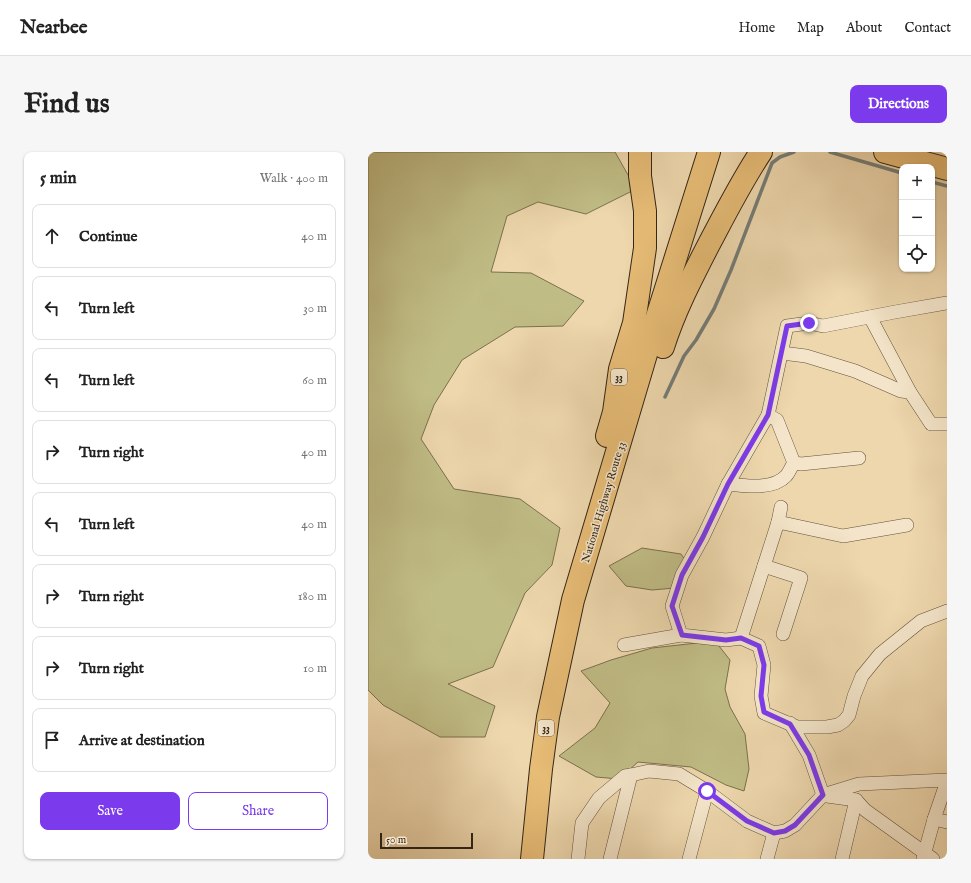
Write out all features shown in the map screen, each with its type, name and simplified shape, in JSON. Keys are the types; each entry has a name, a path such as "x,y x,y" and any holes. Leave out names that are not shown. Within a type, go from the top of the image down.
{"highway":[{"name":"33","path":"573,600 583,528 614,412 620,369 634,323 645,248 645,211 640,176 640,152"},
{"name":"National Highway Route 33","path":"532,859 548,717 573,600 657,317 709,152"},
{"name":"33","path":"624,431 649,387 670,324 691,280 745,177 761,152"},
{"path":"885,152 947,169"}],"street":[{"path":"682,635 672,606 682,575 703,537 728,484 768,415 787,326 809,323 823,326 870,316 947,304"},
{"path":"870,316 910,392 931,424 947,424"},
{"path":"782,353 806,356 855,371 901,391 910,392"},
{"path":"768,415 777,420 794,463"},
{"path":"794,463 801,464 859,458"},
{"path":"728,484 750,486 773,484 785,477 794,463"},
{"path":"741,638 778,522 781,507"},
{"path":"778,522 843,536 907,525"},
{"path":"764,566 801,578 783,634"},
{"path":"624,645 682,635 726,640 741,638 759,646 764,665 761,696 764,712 797,727 827,727 838,725 849,715 854,696 862,676 880,654 921,621 947,611"},
{"path":"790,724 809,755 823,795"},
{"path":"578,859 582,823 599,798 625,776 649,771 679,774 707,791 747,821 774,833 785,831 795,825 823,795 859,784 947,780 941,821 927,857 865,810 856,800 823,795"},
{"path":"610,859 631,775"},
{"path":"688,859 707,791"},
{"path":"842,859 856,800"},
{"path":"767,859 774,833"}],"shaded area":[{"path":"368,152 615,152 636,189 586,214 538,202 507,216 491,272 531,273 584,301 563,326 515,327 462,360 434,405 421,439 454,489 520,499 560,528 552,565 525,593 493,667 448,684 495,706 485,737 440,737 383,705 368,690"},
{"path":"642,548 681,554 685,560 675,588 652,590 626,586 609,566"},
{"path":"715,641 730,660 725,689 730,707 745,734 749,769 744,791 726,785 691,767 638,762 619,779 596,777 559,756 595,728 610,703 581,671 611,660 652,648"}],"waterway":[{"path":"665,397 684,356 696,340 714,309 731,270 772,163 780,157 794,152"},
{"path":"830,152 899,172"},
{"path":"935,183 947,186"}],"route":[{"path":"707,791 747,821 772,833 785,831 795,825 823,795 809,755 790,724 764,712 761,696 764,665 759,646 741,638 726,640 682,635 672,606 682,575 703,537 728,484 768,415 787,326 809,323"}]}
